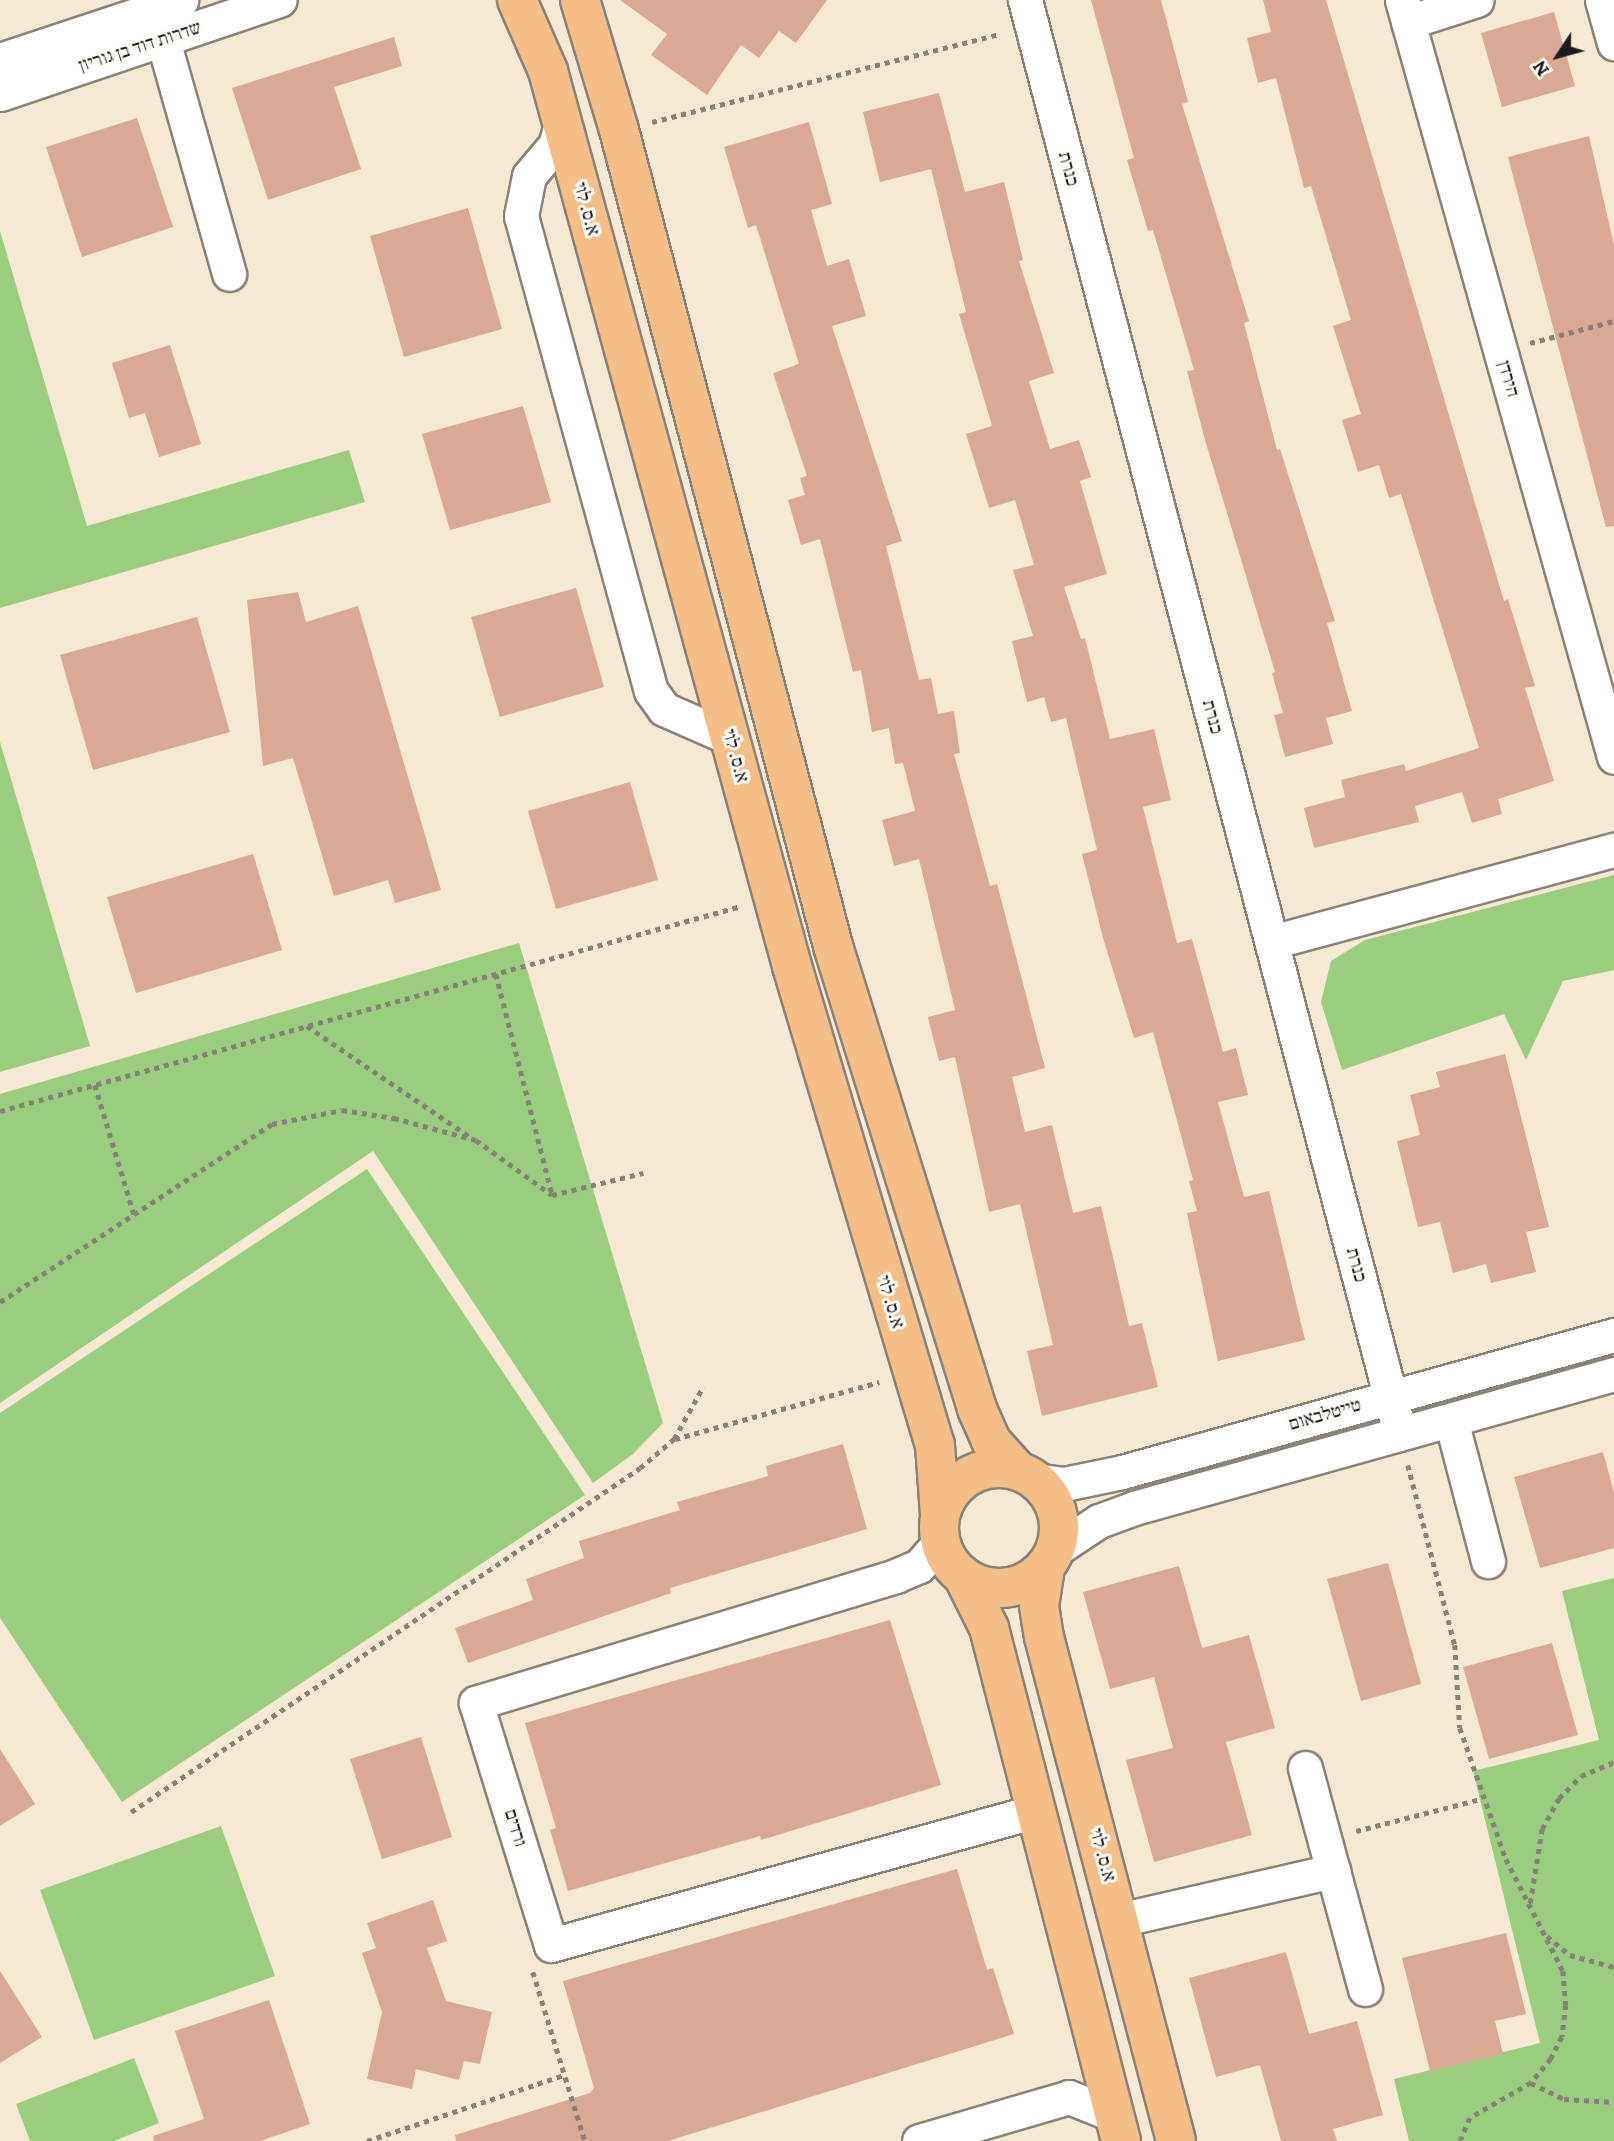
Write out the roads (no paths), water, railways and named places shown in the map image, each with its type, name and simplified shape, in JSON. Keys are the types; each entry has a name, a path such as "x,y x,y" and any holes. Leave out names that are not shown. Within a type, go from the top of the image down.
{"main road":[{"name":"א.ס. לוי","path":"517,0 548,71 773,897 935,1445 940,1528"},
{"path":"580,0 619,130 833,946 977,1409 991,1441 1026,1475 1057,1511 1050,1559 1015,1586 996,1588 963,1576"},
{"path":"1026,1475 977,1471 947,1497 940,1528 989,1628 1118,2128"},
{"name":"א.ס. לוי","path":"1050,1559 1039,1606 1044,1637 1176,2141"}],"street":[{"name":"שדרות דוד בן גוריון","path":"0,60 181,0"},
{"name":"שדרות דוד בן גוריון","path":"0,94 281,0"},
{"path":"1405,11 1477,0"},
{"path":"1602,0 1614,43"},
{"name":"הירדן","path":"1405,11 1614,757"},
{"name":"כנרת","path":"1028,13 1400,1434"},
{"path":"163,40 229,274"},
{"path":"562,121 555,145 529,176 521,216 651,691 664,709 730,738"},
{"path":"1272,942 1614,850"},
{"name":"טייטלבאום","path":"1026,1475 1063,1484 1095,1478 1614,1335"},
{"name":"טייטלבאום","path":"1050,1559 1098,1521 1134,1508 1614,1374"},
{"path":"1451,1420 1488,1561"},
{"name":"ורדים","path":"940,1528 919,1566 896,1576 476,1703 551,1945 1036,1811"},
{"path":"1305,1768 1365,1989"},
{"path":"1119,1920 1333,1871"},
{"path":"919,2141 1069,2097 1118,2128"}]}
